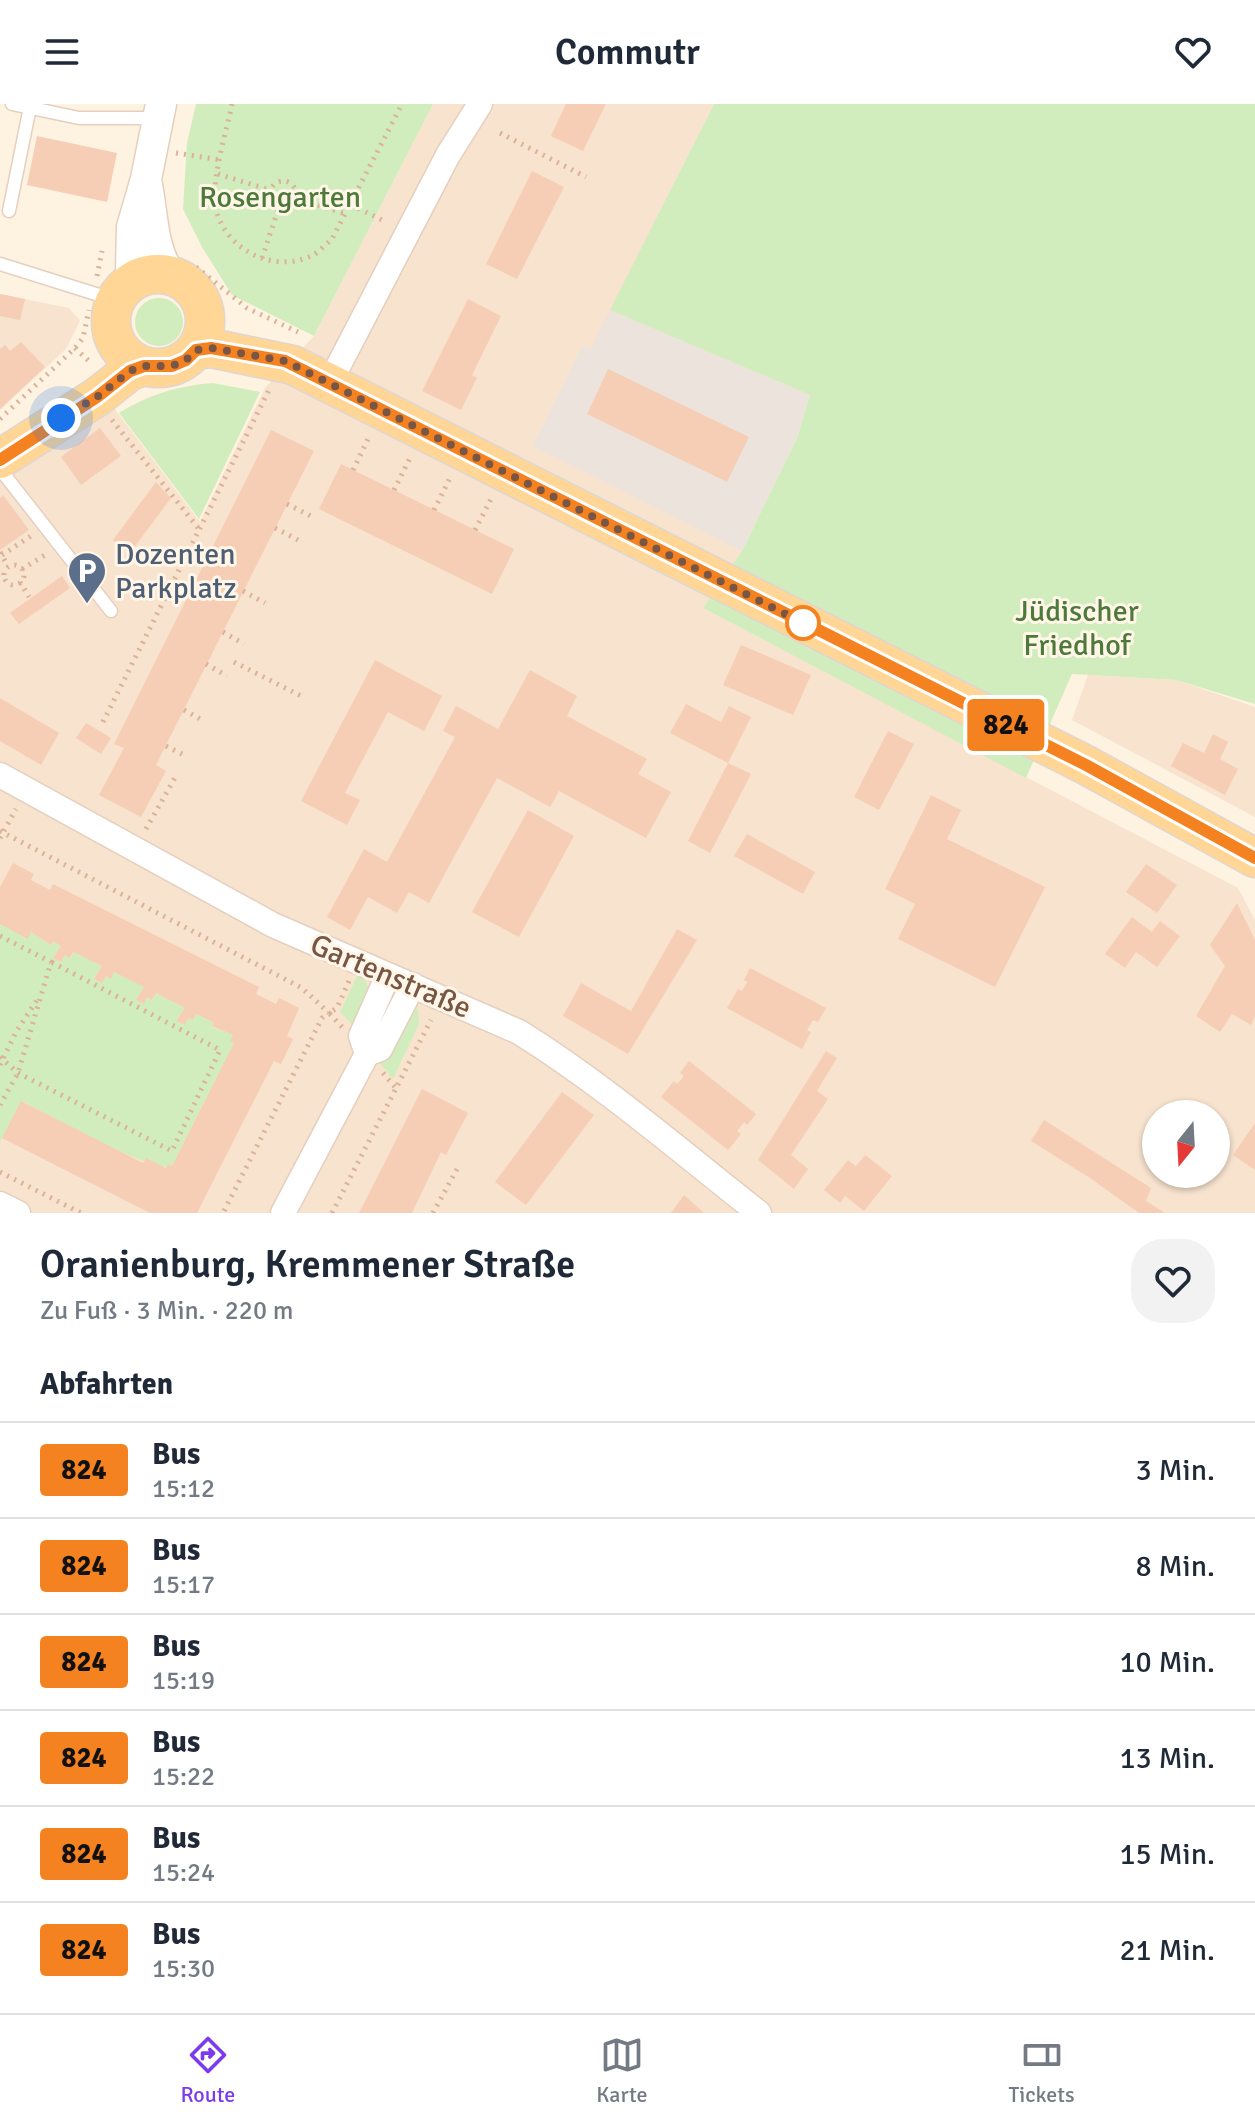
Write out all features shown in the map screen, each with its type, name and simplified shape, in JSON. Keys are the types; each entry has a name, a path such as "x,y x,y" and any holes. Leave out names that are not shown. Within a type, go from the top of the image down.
{"main road":[{"path":"61,418 103,351 121,292 149,274 180,268 203,304 260,338 286,361 1086,765 1255,858"},
{"path":"0,459 97,397 130,371 144,366 172,366 186,360 196,350 205,328 203,304"},
{"path":"196,350 211,348 286,361"},
{"path":"103,351 124,353 144,366"}],"street":[{"path":"329,384 448,155 480,104"},
{"path":"121,292 131,271 132,227 160,111"},
{"path":"146,179 155,242 162,264 180,268"},
{"name":"Gartenstraße","path":"0,775 273,925 519,1032 552,1052 625,1106 759,1213"},
{"path":"367,1054 361,1036 388,975"},
{"path":"283,1213 367,1054 380,1049 413,985"},
{"path":"0,1204 18,1213"}],"lane":[{"path":"12,104 79,118 160,111"},
{"path":"9,211 30,107"},
{"path":"0,264 121,292"},
{"path":"0,469 111,611"}],"path":[{"path":"232,104 215,200 221,226 237,246 262,258 289,261 313,255 332,239 402,104"},
{"path":"500,133 586,177"},
{"path":"186,154 220,160"},
{"path":"218,174 270,190"},
{"path":"289,182 295,189 295,198 291,204 279,207 272,202 270,190 276,183 289,182"},
{"path":"295,198 346,214"},
{"path":"351,205 382,220"},
{"path":"262,258 279,207"},
{"path":"103,722 286,361 247,308 180,268"},
{"path":"243,320 247,308"},
{"path":"0,419 75,348 103,351"},
{"path":"108,415 199,529"},
{"path":"353,470 369,436"},
{"path":"394,490 410,457"},
{"path":"434,510 450,477"},
{"path":"475,530 491,498"},
{"path":"287,504 311,516"},
{"path":"8,566 1,554 45,527"},
{"path":"275,528 298,540"},
{"path":"22,569 60,545"},
{"path":"17,565 24,574 15,585 5,580 8,566 17,565"},
{"path":"20,582 29,597"},
{"path":"243,591 265,603"},
{"path":"223,632 244,644"},
{"path":"234,662 305,698"},
{"path":"206,664 227,676"},
{"path":"184,710 204,721"},
{"path":"166,746 186,756"},
{"path":"135,850 177,774"},
{"path":"26,790 1,834 302,988 329,1013"},
{"path":"0,936 220,1050 172,1151 18,1073 1,1060 41,995"},
{"path":"0,1105 18,1073 51,962"},
{"path":"223,1213 322,1018 337,1008 357,962"},
{"path":"332,1213 443,998"},
{"path":"433,1213 457,1169"},
{"path":"0,1172 81,1213"}],"shaded area":[{"path":"433,104 714,104 611,310 810,395 742,551 703,608 1238,888 1255,920 1255,1213 0,1213 0,480 111,404 200,522 265,388 314,336"},
{"path":"0,294 69,308 80,321 66,349 0,410"},
{"path":"610,310 810,395 797,438 742,551 533,446 582,346 591,348"},
{"path":"1088,675 1176,680 1255,707 1255,817 1072,720"}],"green space":[{"name":"Rosengarten","path":"196,104 433,104 314,336 232,295 202,247 183,209 187,143"},
{"name":"Jüdischer Friedhof","path":"714,104 1255,104 1255,704 1176,680 1072,674 1026,778 703,608 742,551 797,438 810,395 610,310"},
{"path":"159,298 176,305 183,322 176,339 159,346 142,339 135,322 142,305"},
{"path":"213,383 260,392 199,519 119,413 164,392"},
{"path":"0,924 28,938 31,932 50,945 53,941 61,946 53,958 61,962 65,955 71,958 73,952 102,966 94,978 102,983 106,976 111,979 114,972 144,987 136,1000 143,1004 147,997 153,1000 156,993 185,1008 176,1020 184,1025 188,1018 193,1020 196,1014 213,1022 212,1027 233,1035 234,1043 172,1166 161,1166 122,1152 22,1101 0,1142"},
{"path":"358,974 364,977 369,990 355,1027 340,1012"},
{"path":"418,1008 419,1024 393,1079 378,1061 405,1018"}],"building":[{"path":"566,104 606,104 583,151 551,136"},
{"path":"37,136 117,153 107,202 27,185"},
{"path":"532,171 564,187 517,279 486,264"},
{"path":"0,294 25,299 20,320 0,316"},
{"path":"468,299 501,316 472,375 477,378 461,410 422,391"},
{"path":"21,342 45,367 0,409 0,349 5,345 10,351"},
{"path":"608,369 749,437 727,482 587,414"},
{"path":"100,428 121,456 81,485 61,457"},
{"path":"271,430 314,451 156,765 166,771 141,817 99,795 124,748 114,744"},
{"path":"341,464 514,549 492,594 319,509"},
{"path":"156,482 171,498 130,553 113,540"},
{"path":"3,495 29,530 0,550 0,498"},
{"path":"62,576 70,588 19,624 10,613"},
{"path":"741,645 811,675 793,715 723,685"},
{"path":"375,660 442,696 424,731 388,712 345,793 360,800 347,825 301,801"},
{"path":"530,670 577,696 567,716 647,759 638,774 671,792 646,838 559,791 550,807 497,778 429,903 409,892 397,913 368,897 350,930 327,917 364,849 387,862 455,737 443,731 456,706 498,729"},
{"path":"0,698 59,733 41,765 0,741"},
{"path":"686,704 721,722 729,706 751,717 728,763 670,733"},
{"path":"86,723 111,738 101,754 76,738"},
{"path":"888,731 914,744 879,810 854,797"},
{"path":"1213,734 1228,742 1220,759 1238,769 1225,795 1171,766 1183,743 1204,753"},
{"path":"728,763 751,774 710,853 688,841"},
{"path":"931,795 961,810 947,839 1045,887 995,987 898,939 915,904 885,889"},
{"path":"528,810 574,836 519,937 472,912"},
{"path":"747,834 815,872 803,894 734,856"},
{"path":"13,863 34,874 31,880 50,890 53,884 259,987 256,994 276,1004 279,998 299,1008 287,1036 293,1039 281,1064 274,1061 197,1213 150,1213 2,1138 21,1101 143,1163 146,1158 166,1168 168,1164 172,1166 234,1043 230,1041 233,1035 212,1026 213,1022 196,1014 193,1020 188,1018 185,1025 176,1021 185,1008 156,993 152,1000 147,997 144,1004 136,1000 144,987 114,972 111,979 106,976 102,983 94,979 102,966 73,952 70,958 65,955 61,962 53,958 61,946 53,941 51,945 31,932 28,939 0,924 0,887"},
{"path":"1146,864 1177,885 1157,913 1126,892"},
{"path":"1237,903 1255,940 1255,1016 1251,1025 1232,1014 1220,1032 1196,1016 1225,966 1210,945"},
{"path":"1132,917 1152,932 1160,921 1180,936 1157,967 1136,952 1125,968 1105,954"},
{"path":"677,929 697,940 628,1054 563,1016 581,983 631,1011"},
{"path":"750,968 826,1008 818,1022 813,1020 807,1030 811,1032 802,1049 727,1008 738,989 742,991"},
{"path":"826,1051 837,1058 817,1091 828,1099 791,1155 808,1169 794,1189 758,1160"},
{"path":"689,1061 756,1114 737,1131 741,1134 728,1150 661,1097 674,1081 677,1084 684,1076 680,1073"},
{"path":"422,1089 468,1113 446,1155 441,1152 412,1213 359,1213"},
{"path":"562,1092 594,1115 526,1205 495,1182"},
{"path":"1044,1120 1142,1182 1142,1188 1151,1188 1146,1201 1165,1213 1139,1213 1031,1141"},
{"path":"1255,1123 1255,1170 1233,1155"},
{"path":"865,1155 892,1176 864,1211 845,1196 840,1203 824,1190 848,1160 856,1166"},
{"path":"684,1195 704,1213 671,1213"}],"bus line":[{"name":"824","path":"0,460 97,397 130,371 144,366 165,368 186,360 196,350 211,348 285,361 1086,765 1255,858"}],"place":[{"name":"Dozenten Parkplatz","path":"87,605"}],"route":[{"path":"61,418 97,397 130,371 144,366 172,366 186,360 196,350 211,348 285,361 803,623"}]}
